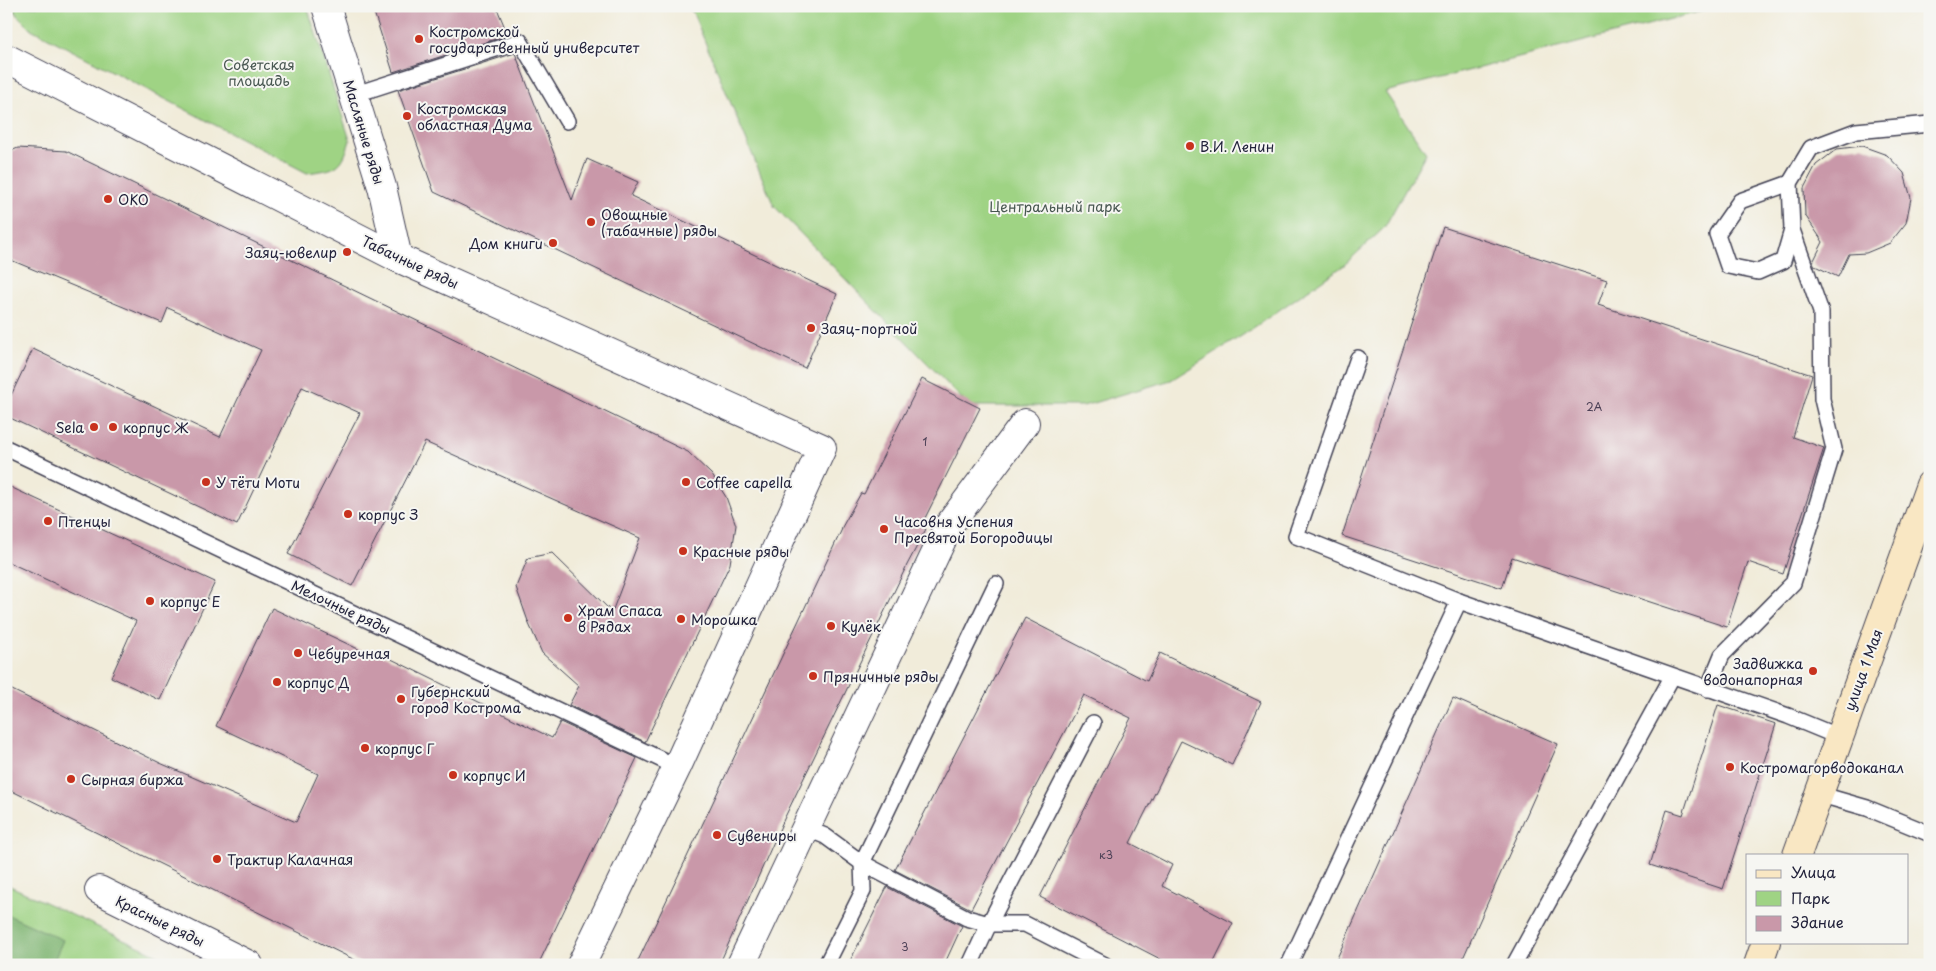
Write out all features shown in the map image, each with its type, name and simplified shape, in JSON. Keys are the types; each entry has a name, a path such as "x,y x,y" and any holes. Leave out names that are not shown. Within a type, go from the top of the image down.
{"street":[{"name":"Масляные ряды","path":"326,6 382,186 398,258"},
{"name":"Табачные ряды","path":"6,58 398,258 822,448 676,767"},
{"path":"741,965 949,525 1025,423"},
{"name":"улица 1 Мая","path":"1797,854 1839,736 1928,500"},
{"path":"581,965 676,767"},
{"name":"Красные ряды","path":"99,890 249,965"},
{"path":"1758,965 1765,944"}],"lane":[{"path":"353,95 520,41 567,121"},
{"path":"1790,183 1740,201 1717,234 1728,266 1758,272 1784,261 1792,230 1790,183 1811,148 1856,131 1930,124"},
{"path":"1708,689 1722,656 1792,583 1834,449 1822,399 1821,312 1792,230"},
{"path":"1358,358 1296,536 1459,601 1788,716 1839,736"},
{"name":"Мелочные ряды","path":"6,448 676,767"},
{"path":"826,965 863,891 862,863 996,584"},
{"path":"1289,965 1459,601"},
{"path":"1514,965 1672,677"},
{"path":"970,965 988,924 1093,723"},
{"path":"1818,794 1866,808 1928,833"},
{"path":"805,828 825,836 862,863 967,918 988,924 1025,924 1105,965"}],"green space":[{"name":"Советская площадь","path":"13,6 307,6 350,140 344,157 340,163 331,169 307,173 31,29 17,15"},
{"name":"Центральный парк","path":"690,6 1722,6 1385,92 1426,153 1384,228 1343,266 1243,335 1171,380 1083,406 969,406 774,206"},
{"path":"6,884 179,965 6,965"},
{"path":"6,914 63,940 52,965 6,965"}],"building":[{"name":"Костромской государственный университет","path":"372,6 496,6 508,35 393,72"},
{"name":"Овощные (табачные) ряды","path":"515,53 572,200 587,159 638,182 631,196 837,294 805,368 434,192 398,90"},
{"path":"1862,146 1887,155 1904,173 1911,198 1906,223 1890,243 1866,253 1849,254 1838,277 1815,266 1813,262 1823,242 1805,215 1804,188 1816,165 1837,149"},
{"path":"18,148 66,151 688,452 712,475 726,497 736,525 730,564 645,742 569,705 579,686 542,653 516,587 528,558 552,553 612,612 640,538 425,442 352,586 288,554 360,413 302,387 237,525 6,416 6,406 33,349 220,437 261,350 168,308 162,323 6,258 6,153"},
{"path":"1443,227 1607,280 1598,305 1812,375 1793,437 1824,448 1783,574 1748,562 1727,627 1512,557 1502,588 1342,536"},
{"name":"Пряничные ряды","path":"922,379 980,408 921,526 926,529 784,819 719,965 636,965 841,529 861,493 864,494"},
{"name":"корпус Е","path":"6,485 215,582 160,700 111,677 136,621 6,561"},
{"path":"272,608 375,657 377,652 552,738 560,722 637,758 538,965 365,965 6,788 6,687 160,763 296,822 318,774 216,726"},
{"path":"1025,618 1147,681 1160,653 1261,702 1232,765 1181,741 1130,843 1172,865 1162,886 1233,923 1212,965 1172,965 1040,897 1131,718 1084,695 971,909 895,870"},
{"path":"1453,698 1558,744 1460,965 1334,965"},
{"name":"Костромагорводоканал","path":"1718,705 1776,724 1723,889 1650,865 1667,810 1683,815"},
{"path":"887,887 962,926 944,965 848,965"}],"place":[{"name":"Костромской государственный университет","path":"419,39"},
{"name":"Костромская областная Дума","path":"407,116"},
{"name":"В.И. Ленин","path":"1190,146"},
{"name":"ОКО","path":"108,199"},
{"name":"Овощные (табачные) ряды","path":"591,222"},
{"name":"Дом книги","path":"553,243"},
{"name":"Заяц-ювелир","path":"347,252"},
{"name":"Заяц-портной","path":"811,328"},
{"name":"Sela","path":"94,427"},
{"name":"корпус Ж","path":"113,427"},
{"name":"У тёти Моти","path":"206,482"},
{"name":"Coffee capella","path":"686,482"},
{"name":"корпус З","path":"348,514"},
{"name":"Птенцы","path":"48,521"},
{"name":"Часовня Успения Пресвятой Богородицы","path":"884,529"},
{"name":"Красные ряды","path":"683,551"},
{"name":"корпус Е","path":"150,601"},
{"name":"Храм Спаса в Рядах","path":"568,618"},
{"name":"Морошка","path":"681,619"},
{"name":"Кулёк","path":"831,626"},
{"name":"Чебуречная","path":"298,653"},
{"name":"Задвижка водонапорная","path":"1813,671"},
{"name":"Пряничные ряды","path":"813,676"},
{"name":"корпус Д","path":"277,682"},
{"name":"Губернский город Кострома","path":"401,699"},
{"name":"корпус Г","path":"365,748"},
{"name":"Костромагорводоканал","path":"1730,767"},
{"name":"корпус И","path":"453,775"},
{"name":"Сырная биржа","path":"71,779"},
{"name":"Сувениры","path":"717,835"},
{"name":"Трактир Калачная","path":"217,859"}]}
